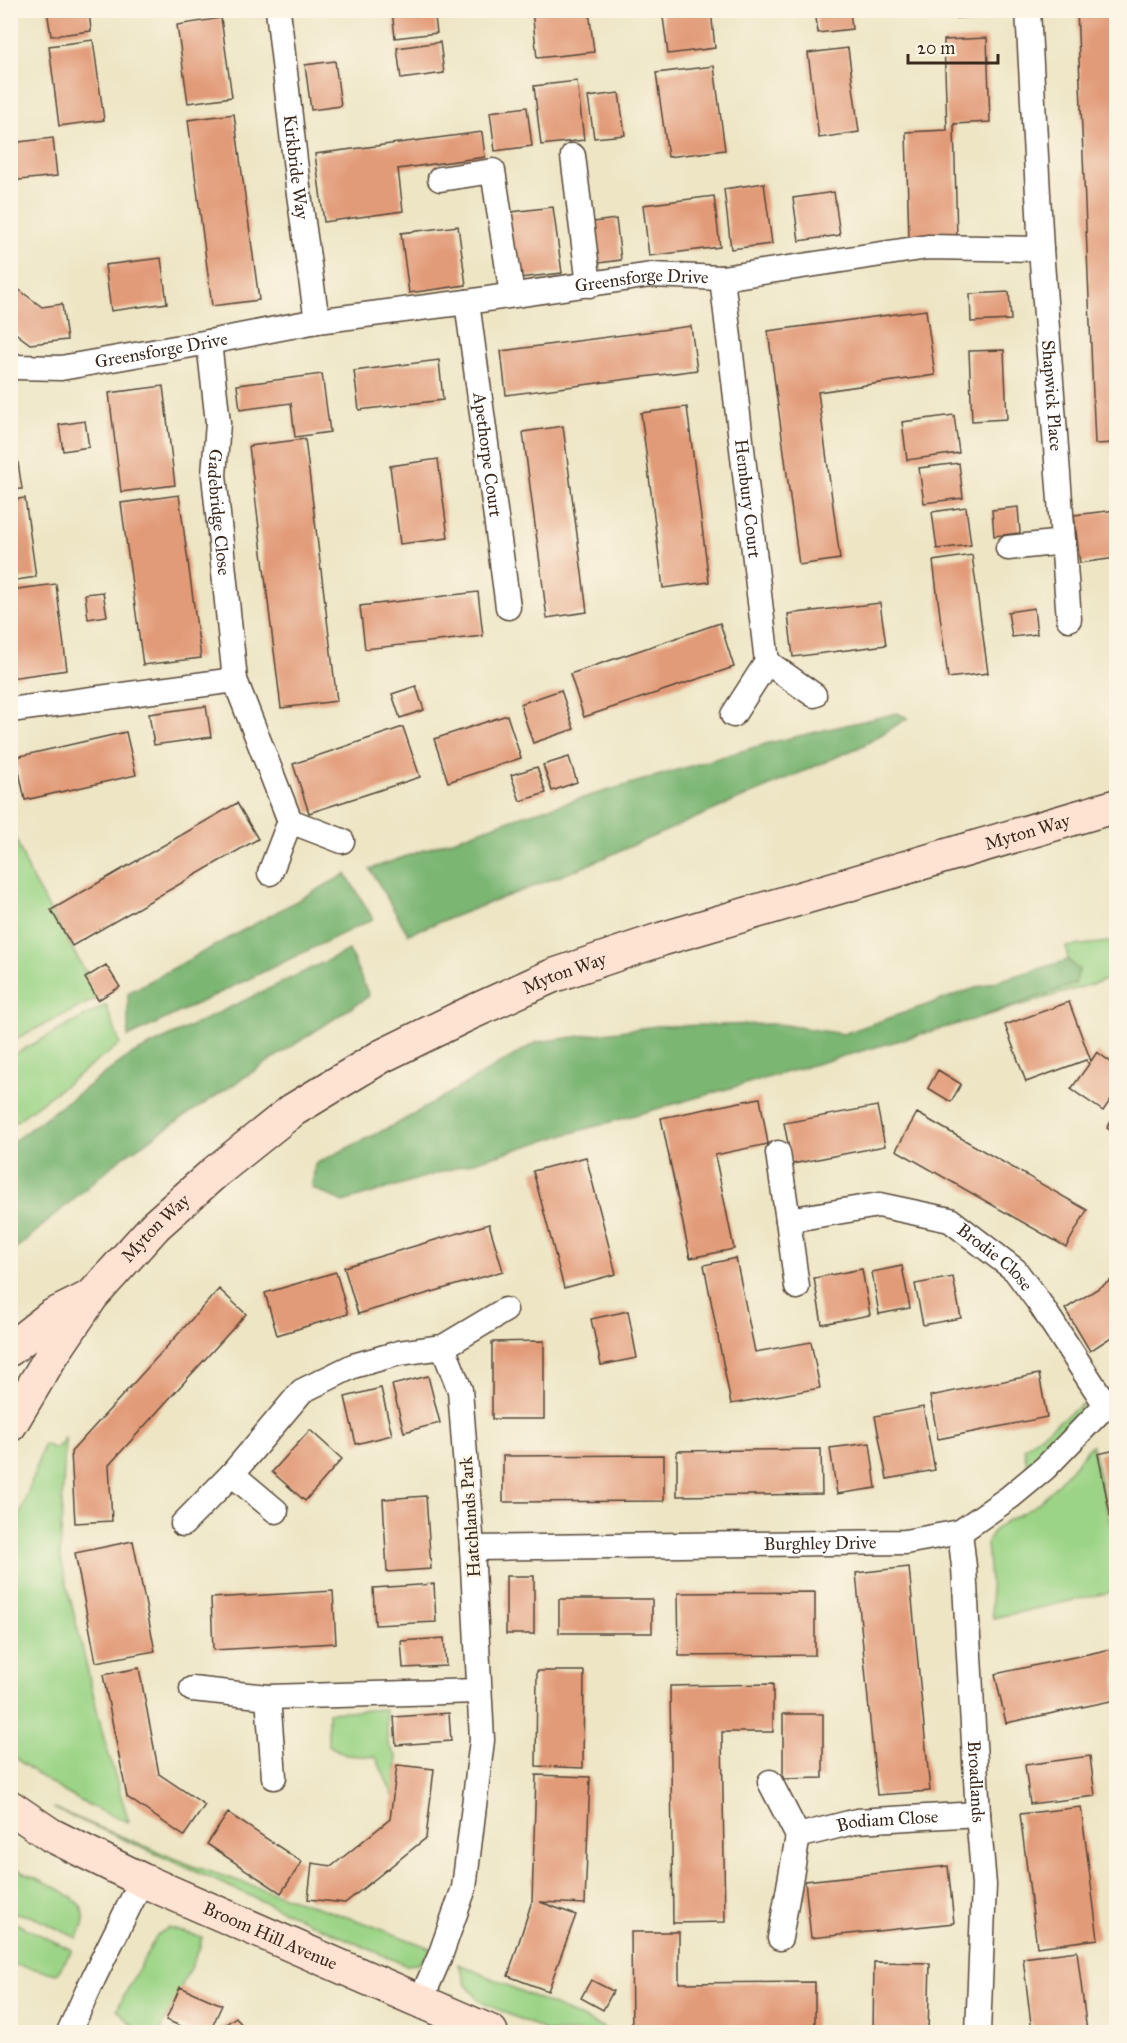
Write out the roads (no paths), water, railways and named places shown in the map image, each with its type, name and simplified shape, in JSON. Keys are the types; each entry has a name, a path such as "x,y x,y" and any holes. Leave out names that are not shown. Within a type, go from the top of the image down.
{"street":[{"name":"Kirkbride Way","path":"278,10 298,188 317,321"},
{"path":"1028,10 1041,249"},
{"path":"573,156 589,285"},
{"path":"440,179 493,171 512,295"},
{"name":"Greensforge Drive","path":"10,363 16,367 61,368 317,321 651,275 722,278 928,247 1041,249"},
{"name":"Shapwick Place","path":"1041,249 1069,619"},
{"name":"Hembury Court","path":"722,278 767,662"},
{"name":"Apethorpe Court","path":"467,302 508,607"},
{"name":"Gadebridge Close","path":"209,342 218,423 214,475 236,681 290,821"},
{"path":"1008,548 1063,542"},
{"path":"733,715 767,662 814,695"},
{"path":"10,710 236,681"},
{"name":"Myton Way","path":"10,1425 50,1358 92,1296 156,1225 213,1173 293,1110 382,1056 552,976 662,939 1104,809"},
{"path":"270,873 290,821 342,842"},
{"path":"778,1153 797,1287"},
{"name":"Brodie Close","path":"788,1220 879,1205 950,1220 1015,1270 1111,1401"},
{"name":"Myton Way","path":"10,1349 52,1316 92,1296"},
{"path":"183,1524 232,1474 302,1391 353,1366 399,1353 443,1347 505,1310"},
{"name":"Hatchlands Park","path":"420,2002 440,1956 464,1888 482,1740 472,1548 460,1390 443,1347"},
{"path":"10,1395 50,1358"},
{"name":"Burghley Drive","path":"472,1548 905,1542 960,1532 1010,1497 1045,1468 1111,1401"},
{"path":"232,1474 276,1511"},
{"name":"Broadlands","path":"960,1532 984,1885 978,2032"},
{"path":"192,1689 268,1697 479,1691"},
{"path":"268,1697 274,1777"},
{"path":"770,1782 798,1836 780,1938"},
{"name":"Broom Hill Avenue","path":"10,1807 51,1835 142,1880 491,2032"},
{"name":"Bodiam Close","path":"798,1836 857,1821 978,1814"},
{"name":"Broom Hill Avenue","path":"10,1822 51,1835"},
{"path":"69,2032 142,1880"}]}
